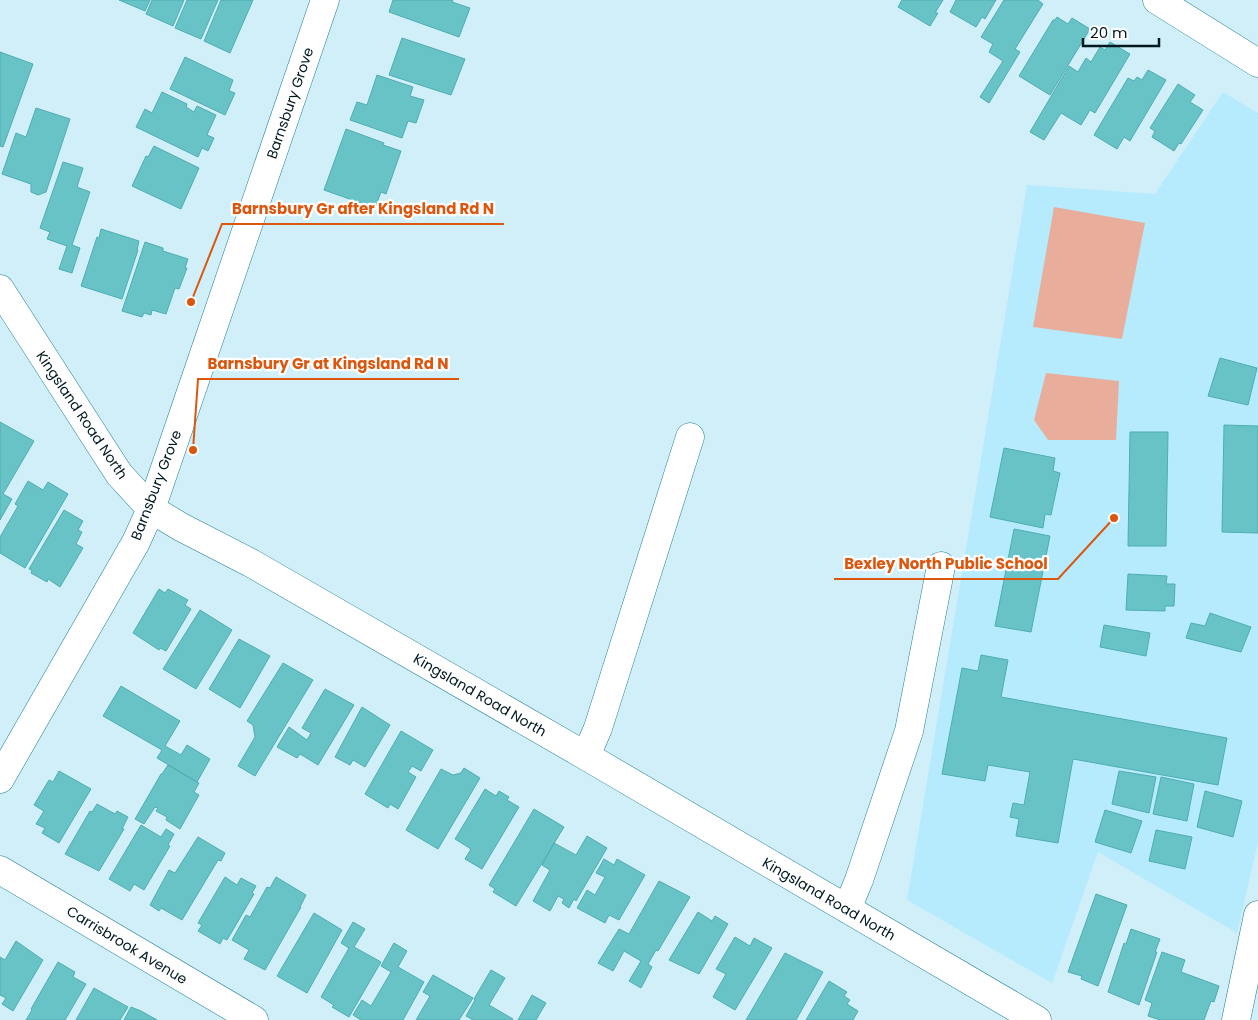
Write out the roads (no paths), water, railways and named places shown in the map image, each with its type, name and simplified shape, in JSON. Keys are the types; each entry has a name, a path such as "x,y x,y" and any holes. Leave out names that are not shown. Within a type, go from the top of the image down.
{"street":[{"name":"Barnsbury Grove","path":"0,779 136,542 151,508 325,0"},
{"path":"1157,0 1258,63"},
{"name":"Kingsland Road North","path":"0,289 119,474 151,508 181,527 251,563 586,756 1037,1020"},
{"path":"586,756 598,728 690,437"},
{"path":"847,910 910,731 941,566"},
{"name":"Carrisbrook Avenue","path":"0,870 254,1020"},
{"path":"1236,1020 1258,915"}],"place":[{"name":"Barnsbury Gr after Kingsland Rd N","path":"191,302"},
{"name":"Barnsbury Gr at Kingsland Rd N","path":"193,450"},
{"name":"Bexley North Public School","path":"1114,518"}]}
